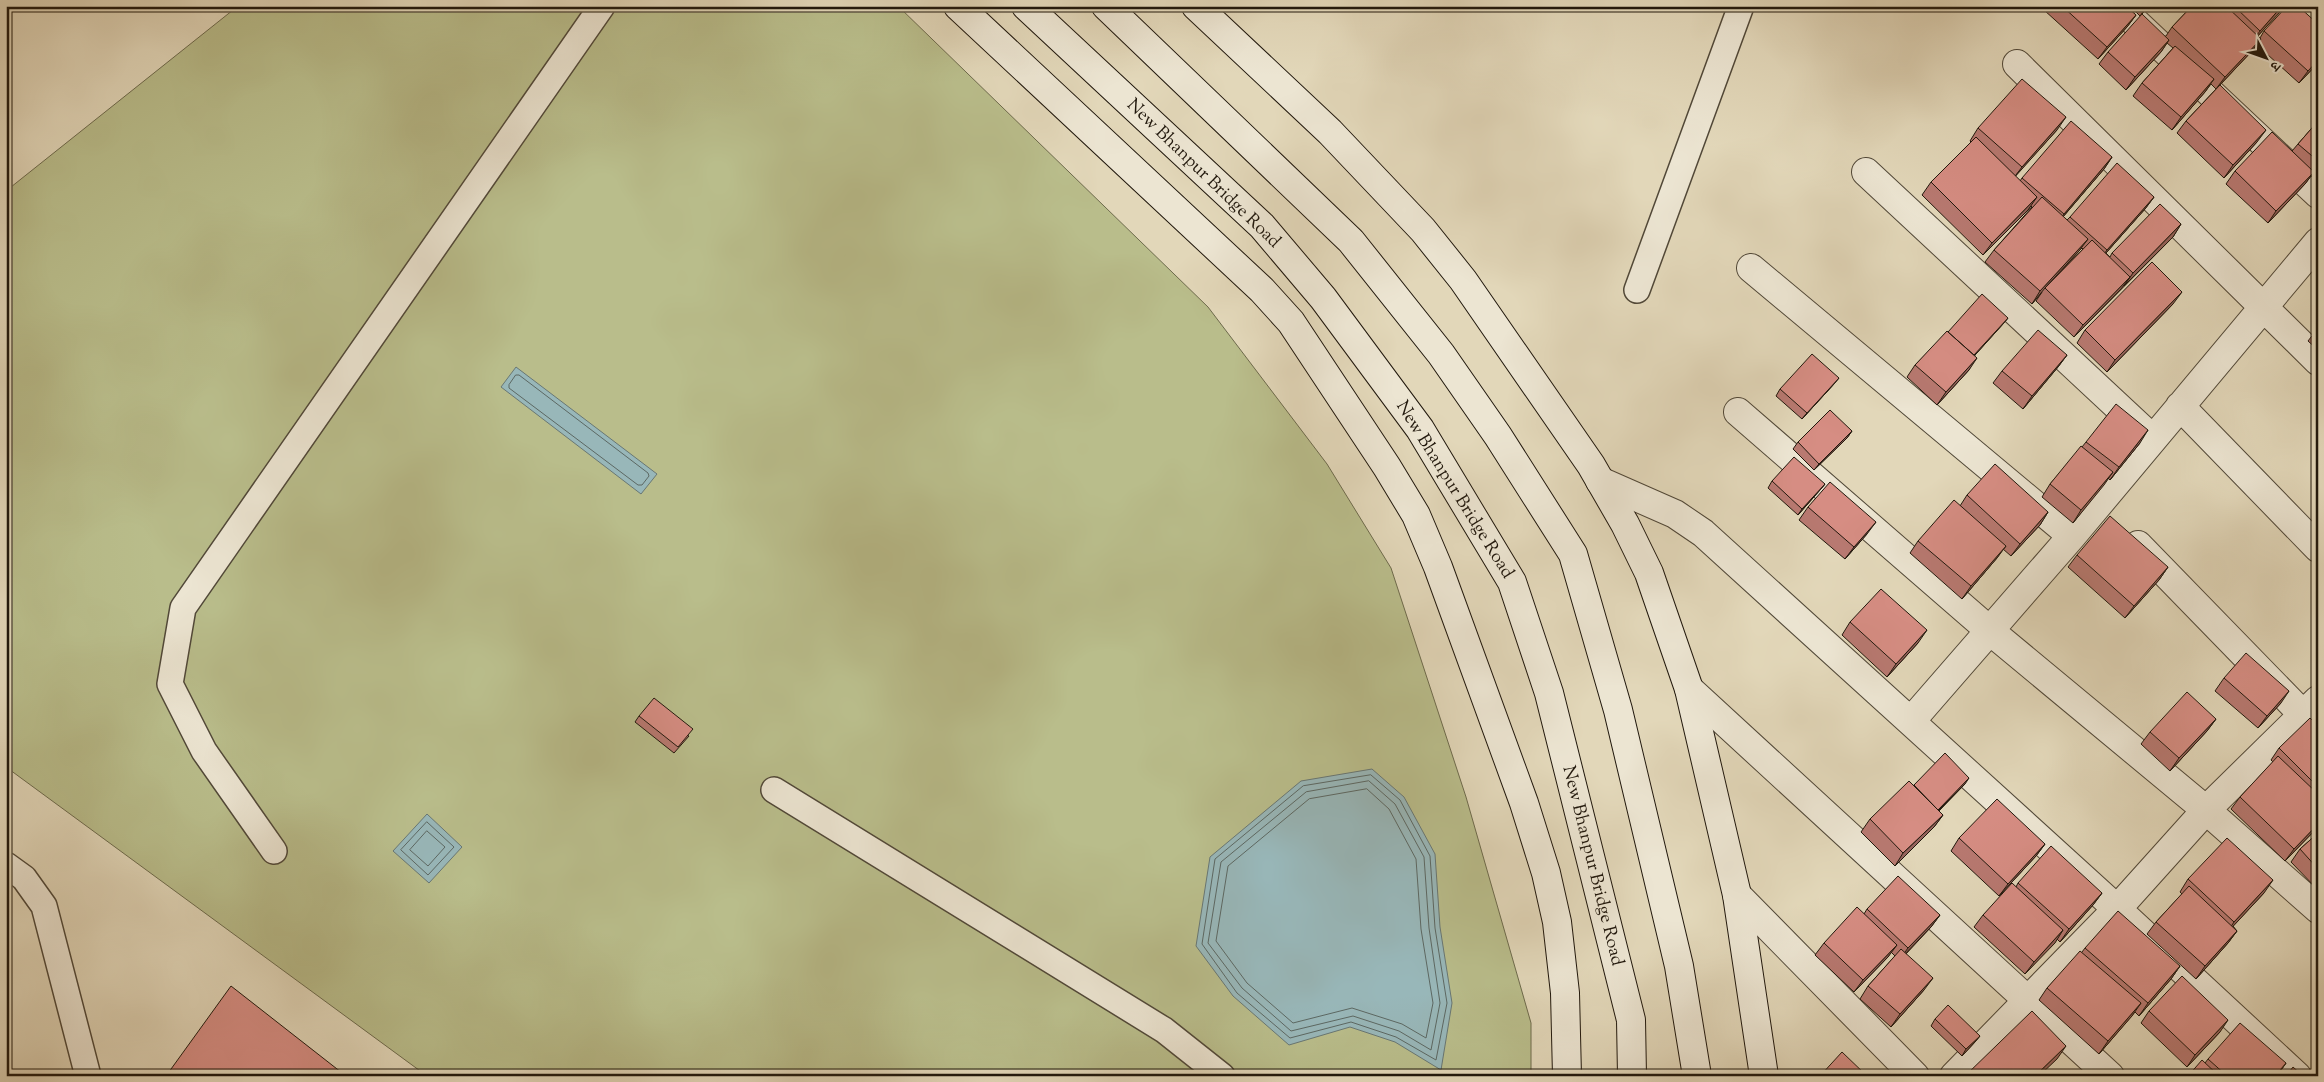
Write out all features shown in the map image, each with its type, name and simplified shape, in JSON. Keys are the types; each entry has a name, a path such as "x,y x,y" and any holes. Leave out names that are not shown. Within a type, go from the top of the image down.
{"street":[{"path":"958,6 1262,290 1290,322 1387,467 1416,515 1438,567 1524,803 1546,873 1556,922 1565,992 1567,1076"},
{"name":"New Bhanpur Bridge Road","path":"1026,6 1262,226 1311,283 1420,429 1512,582 1549,693 1631,1020 1632,1076"},
{"path":"1106,6 1351,241 1441,354 1498,436 1572,554 1618,710 1679,966 1696,1076"},
{"path":"1196,6 1330,132 1423,230 1463,280 1591,465 1625,524 1649,573 1689,689 1737,894 1764,1076"},
{"path":"2118,6 2318,194"},
{"path":"2017,64 2318,361"},
{"path":"1866,172 2153,439"},
{"path":"1912,721 2072,536 2318,242"},
{"path":"1751,268 2072,536"},
{"path":"2180,406 2318,548"},
{"path":"1738,412 1989,630 2206,810 2318,909"},
{"path":"1600,481 1675,514 1703,532 1912,721 2297,1076"},
{"path":"1954,1076 2117,909 2206,810 2313,715 2098,504"},
{"path":"1689,689 2110,1076"},
{"path":"1737,894 1915,1076"}],"lane":[{"path":"274,851 204,751 170,684 183,608 602,6"},
{"path":"1637,290 1741,6"},
{"path":"774,790 1164,1030 1222,1076"},
{"path":"6,865 24,878 44,906 88,1076"}],"green space":[{"path":"238,6 898,6 1208,307 1327,464 1391,568 1466,797 1531,1023 1531,1076 427,1076 6,767 6,191"}],"water":[{"path":"516,367 657,474 641,494 501,387"},
{"path":"1372,769 1404,797 1435,854 1440,927 1452,1003 1441,1070 1395,1042 1350,1027 1289,1045 1233,996 1196,946 1210,857 1301,781"},
{"path":"427,814 462,847 429,883 393,851"}],"building":[{"path":"2062,6 2126,6 2136,15 2107,47"},
{"path":"2192,6 2226,6 2261,39 2225,77 2172,27"},
{"path":"2234,6 2282,6 2260,31"},
{"path":"2287,6 2298,6 2318,24 2318,60 2308,71 2264,31"},
{"path":"2142,14 2169,40 2135,77 2108,52"},
{"path":"2175,46 2214,79 2181,117 2142,83"},
{"path":"2022,79 2066,117 2022,167 1978,128"},
{"path":"2220,85 2266,130 2233,165 2186,121"},
{"path":"2071,121 2112,157 2064,214 2022,178"},
{"path":"2318,121 2318,161 2298,144"},
{"path":"2272,132 2314,172 2276,211 2235,171"},
{"path":"1976,137 2037,197 1992,243 1931,182"},
{"path":"2117,163 2154,197 2107,250 2070,217"},
{"path":"2042,197 2088,239 2040,291 1994,250"},
{"path":"2160,204 2181,224 2133,273 2112,253"},
{"path":"2092,240 2130,277 2083,325 2045,288"},
{"path":"2152,262 2182,292 2115,360 2085,330"},
{"path":"1982,294 2008,318 1974,355 1948,332"},
{"path":"2038,330 2067,355 2032,396 2002,371"},
{"path":"1947,331 1977,358 1946,392 1915,365"},
{"path":"1812,354 1839,378 1807,413 1780,389"},
{"path":"2116,404 2148,430 2119,467 2086,442"},
{"path":"1830,410 1852,431 1819,464 1798,442"},
{"path":"2081,446 2113,472 2081,510 2050,484"},
{"path":"1794,457 1825,484 1802,509 1772,481"},
{"path":"1995,464 2048,512 2020,544 1967,495"},
{"path":"1830,482 1876,522 1854,547 1808,507"},
{"path":"1954,500 2006,546 1971,586 1918,541"},
{"path":"2110,516 2168,567 2134,606 2077,555"},
{"path":"1881,589 1927,630 1896,664 1850,622"},
{"path":"2246,653 2289,691 2267,716 2224,678"},
{"path":"2187,692 2216,719 2179,758 2150,732"},
{"path":"654,698 693,729 678,747 639,716"},
{"path":"2310,718 2318,726 2318,787 2279,748"},
{"path":"1945,753 1969,778 1938,810 1914,785"},
{"path":"2278,756 2318,794 2318,824 2294,849 2240,797"},
{"path":"1909,781 1943,815 1903,853 1870,819"},
{"path":"1997,799 2045,844 2008,884 1959,838"},
{"path":"2318,833 2318,869 2300,849"},
{"path":"2227,838 2273,880 2234,922 2188,879"},
{"path":"2051,846 2102,893 2069,929 2018,883"},
{"path":"1898,876 1940,915 1908,948 1867,909"},
{"path":"2012,883 2063,930 2034,962 1983,915"},
{"path":"2189,886 2237,931 2205,966 2156,922"},
{"path":"1857,907 1897,945 1863,980 1824,943"},
{"path":"2118,911 2180,966 2148,1003 2085,948"},
{"path":"1901,949 1933,978 1900,1014 1868,986"},
{"path":"2080,951 2141,1003 2108,1041 2047,988"},
{"path":"2182,976 2228,1020 2195,1055 2149,1011"},
{"path":"231,986 346,1076 166,1076"},
{"path":"1948,1005 1980,1036 1966,1049 1935,1019"},
{"path":"2032,1011 2066,1046 2035,1076 1965,1076"},
{"path":"2240,1023 2286,1063 2275,1076 2227,1076 2208,1059"},
{"path":"1842,1052 1867,1076 1820,1076"},
{"path":"2202,1060 2219,1076 2188,1076"},
{"path":"2293,1067 2303,1076 2286,1076"}]}
